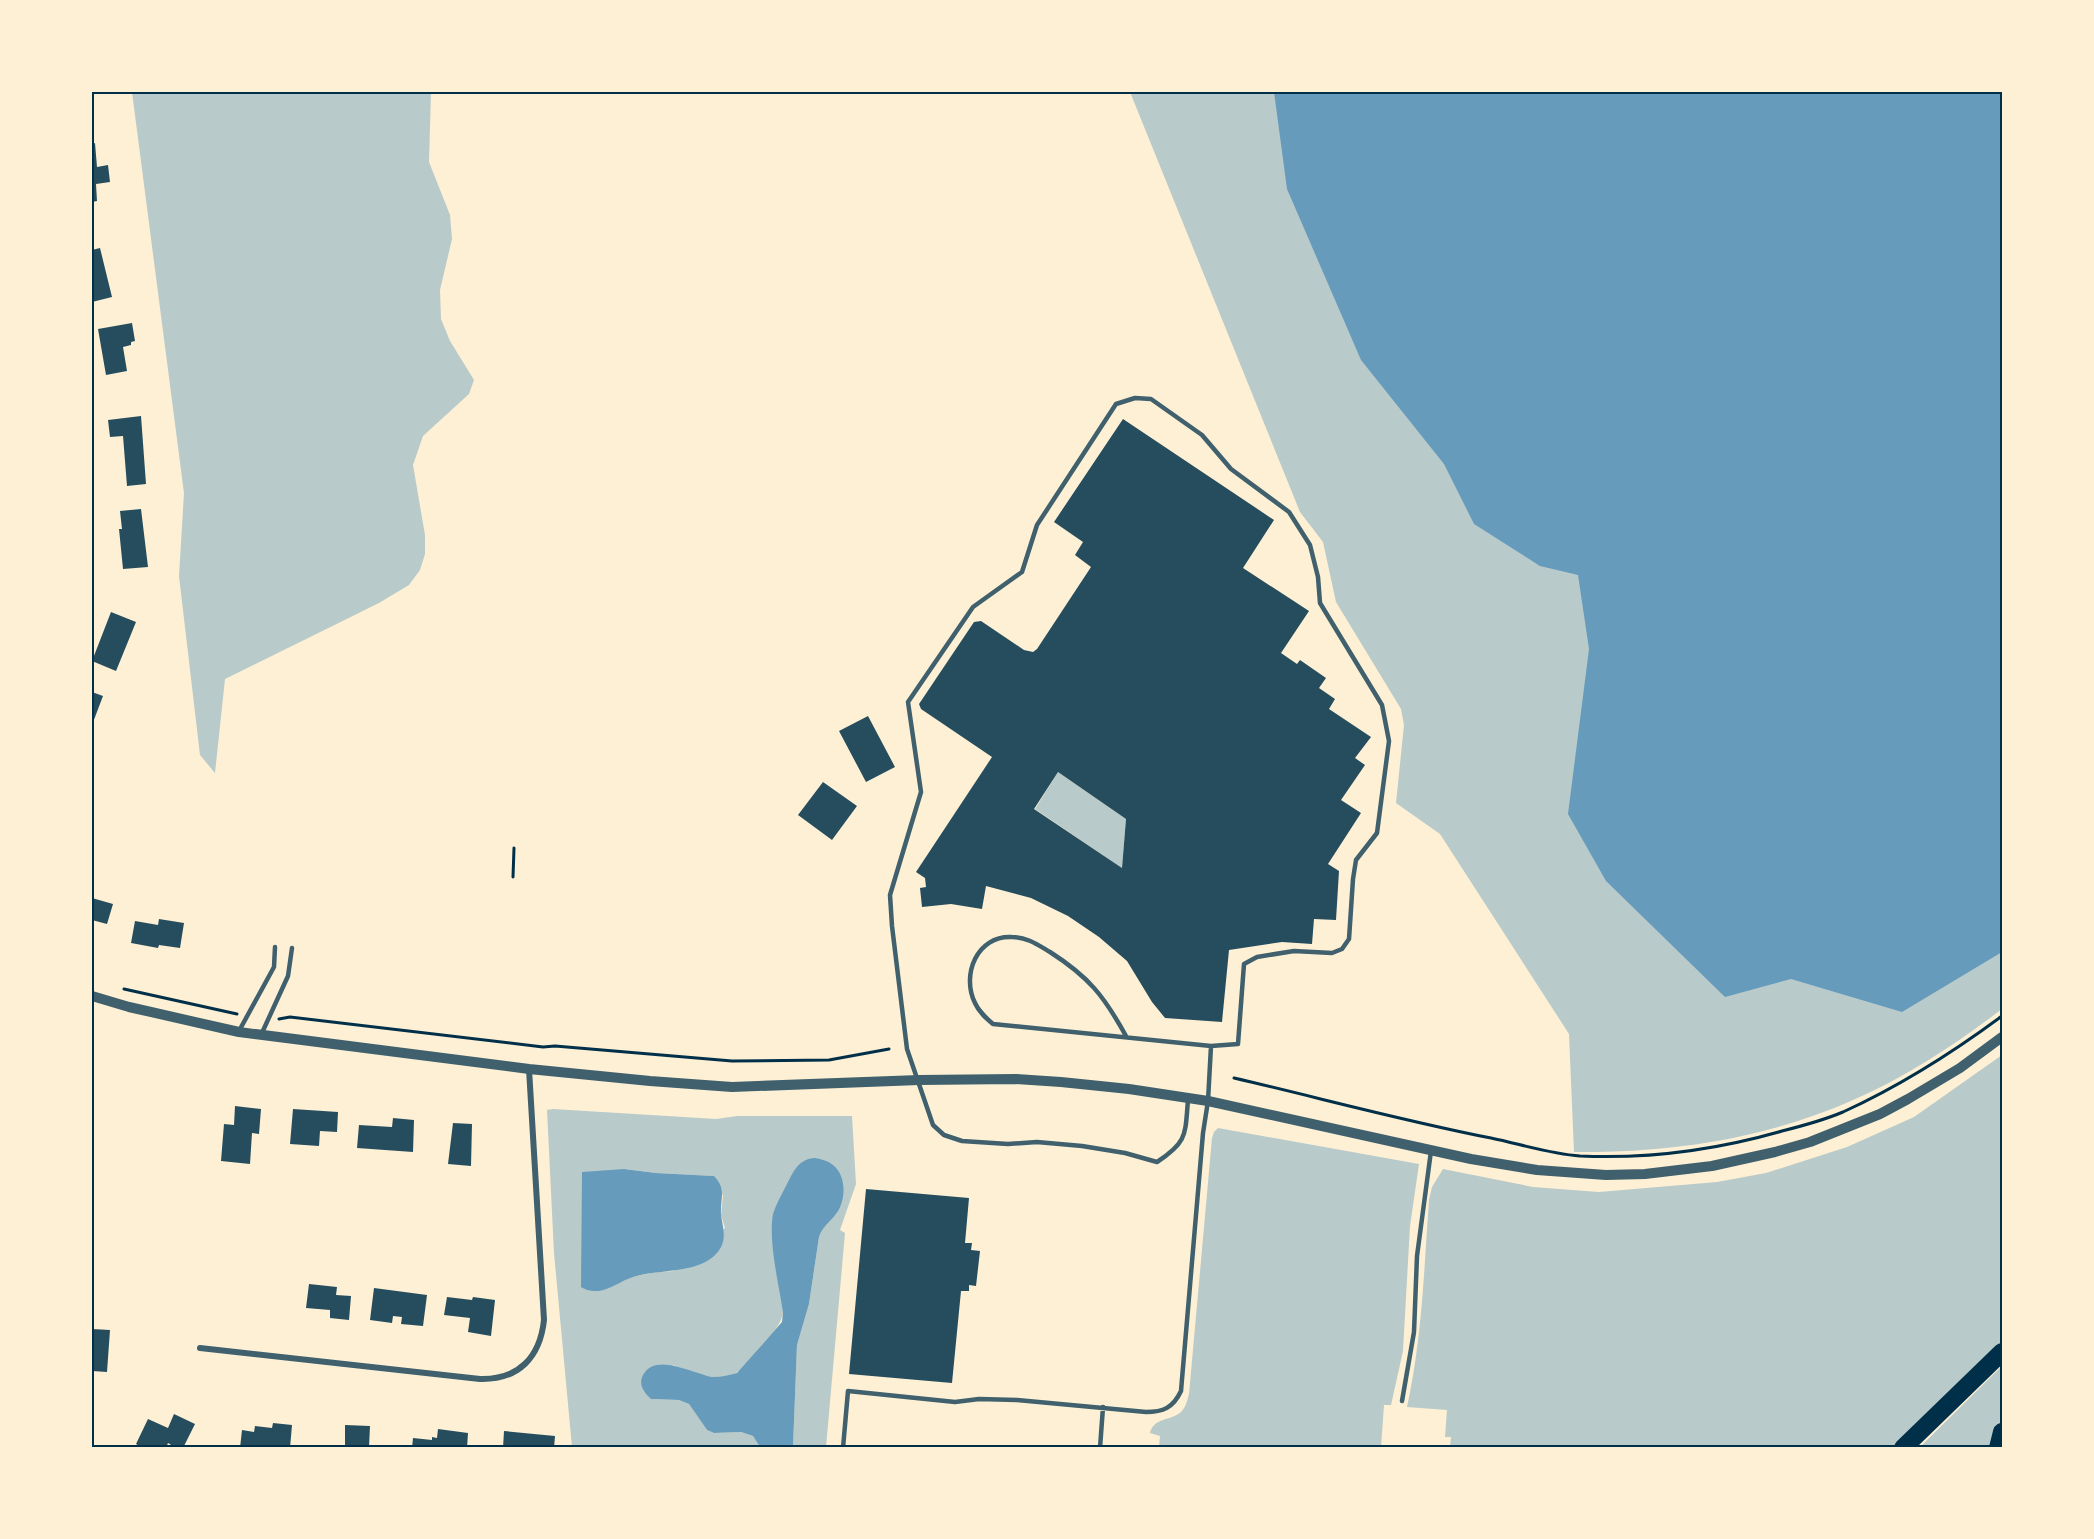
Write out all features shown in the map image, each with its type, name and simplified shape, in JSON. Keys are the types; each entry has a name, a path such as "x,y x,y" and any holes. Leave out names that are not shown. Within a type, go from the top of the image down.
{"highway":[{"path":"1903,1448 2002,1352"},
{"path":"1998,1448 2002,1432"}],"street":[{"path":"92,996 129,1007 239,1032 529,1069 683,1084 732,1087 995,1079 1060,1082 1189,1097 1431,1151 1570,1174 1645,1174 1712,1166 1810,1142 1880,1114 1932,1086 2002,1037"},
{"path":"200,1348 480,1379 498,1378 517,1371 532,1357 538,1346 544,1320 529,1069"}],"lane":[{"path":"1126,1036 1095,986 1072,966 1032,941 1013,937 1002,938 988,943 973,960 970,987 974,1003 982,1015 993,1024 1211,1046 1238,1044 1244,964 1250,959 1294,951 1332,953 1342,949 1349,939 1356,860 1377,833 1389,741 1382,705 1320,603 1318,577 1310,545 1289,512 1231,469 1202,435 1151,399 1135,398 1116,404 1037,525 1022,572 973,607 908,702 921,792 890,895 892,927 908,1049 933,1125 944,1135 962,1141 1008,1144 1038,1142 1125,1153 1157,1162 1176,1150 1185,1131 1189,1097"},
{"path":"239,1032 274,967 275,947"},
{"path":"261,1035 288,976 292,948"},
{"path":"843,1448 848,1391 955,1402 979,1399 1017,1400 1157,1412 1168,1408 1177,1399 1180,1391 1203,1133 1208,1101 1211,1046"},
{"path":"1402,1401 1414,1332 1417,1256 1431,1151"},
{"path":"1100,1448 1103,1407"}],"path":[{"path":"513,877 514,848"},
{"path":"114,987 248,1016"},
{"path":"1234,1078 1425,1125 1553,1153 1614,1156 1662,1154 1744,1142 1840,1113 1920,1073 1961,1047 2002,1016"},
{"path":"267,1020 290,1017 543,1047 555,1046 732,1061 829,1060 889,1049"}],"shaded area":[{"path":"132,92 431,92 429,162 450,215 452,239 440,290 441,319 450,341 474,380 469,394 423,436 413,465 425,535 425,554 420,570 409,585 379,603 225,679 215,773 200,755 179,576 184,493"},
{"path":"1130,92 2002,92 2002,1009 1937,1055 1886,1084 1844,1104 1801,1120 1713,1142 1668,1148 1574,1152 1569,1034 1440,834 1396,803 1404,725 1401,709 1336,602 1323,542 1300,512"},
{"path":"1058,772 1126,819 1122,868 1035,809"},
{"path":"2002,1055 2002,1343 1896,1447 1450,1447 1451,1437 1445,1437 1447,1410 1407,1407 1419,1330 1429,1200 1432,1187 1443,1169 1533,1187 1599,1192 1717,1182 1766,1173 1847,1147 1914,1117"},
{"path":"547,1110 716,1119 737,1116 852,1116 856,1184 840,1230 845,1233 826,1447 793,1447 797,1345 809,1304 819,1237 821,1230 837,1213 841,1178 780,1322 747,1364 731,1376 723,1377 706,1376 673,1365 651,1399 679,1400 689,1404 707,1430 714,1433 741,1432 753,1436 760,1447 572,1447 554,1253","holes":["624,1169 714,1176 723,1196 721,1215 725,1228 673,1271 632,1277 605,1289"]},
{"path":"1218,1128 1419,1164 1410,1226 1403,1351 1391,1405 1384,1405 1381,1447 1159,1447 1160,1436 1150,1433 1155,1424 1181,1412 1189,1394 1212,1138"},
{"path":"2002,1366 2002,1420 1993,1447 1919,1448"}],"water":[{"path":"1274,92 2002,92 2002,952 1902,1012 1791,979 1725,997 1606,881 1568,814 1589,649 1578,575 1540,566 1474,524 1444,464 1361,360 1287,189"},
{"path":"815,1158 829,1162 838,1170 844,1189 842,1202 836,1214 820,1233 809,1304 797,1345 793,1447 760,1447 753,1436 741,1432 714,1433 707,1430 689,1404 679,1400 651,1399 642,1388 641,1382 649,1368 657,1365 676,1366 714,1377 737,1373 782,1322 783,1312 773,1250 773,1214 795,1170 801,1163"},
{"path":"624,1169 714,1176 722,1190 721,1215 724,1235 722,1244 716,1254 699,1265 633,1277 608,1289 587,1290 581,1287 582,1172"}],"building":[{"path":"95,143 97,167 108,165 110,182 96,184 97,201 92,202 92,144"},
{"path":"100,248 112,297 92,302 92,250"},
{"path":"132,323 135,341 123,347 127,371 106,375 98,329"},
{"path":"141,416 146,484 127,486 123,436 110,437 108,420"},
{"path":"1123,419 1274,520 1243,568 1309,611 1281,653 1297,664 1300,660 1326,678 1319,688 1335,699 1329,709 1371,737 1355,758 1365,765 1341,800 1361,813 1328,864 1339,871 1336,920 1314,919 1312,944 1282,942 1229,950 1222,1022 1165,1018 1152,1002 1127,961 1099,937 1068,916 1031,898 986,886 982,909 951,904 922,907 920,888 926,887 925,878 916,872 992,757 921,709 919,704 974,622 981,621 1024,650 1033,652 1037,649 1091,567 1075,555 1083,542 1054,522","holes":["1058,772 1126,819 1122,868 1034,809"]},
{"path":"141,509 148,567 123,569 119,529 122,529 120,511"},
{"path":"111,612 136,622 116,671 92,661"},
{"path":"92,692 103,696 92,725"},
{"path":"868,716 895,767 866,782 839,731"},
{"path":"823,782 857,806 832,840 798,815"},
{"path":"92,898 113,904 107,924 92,920"},
{"path":"159,919 184,923 180,948 159,945 158,948 131,943 135,921 158,925"},
{"path":"235,1106 261,1109 259,1134 252,1133 250,1164 221,1161 224,1124 234,1125"},
{"path":"293,1109 338,1112 337,1132 320,1131 319,1146 290,1144"},
{"path":"393,1118 414,1120 413,1152 357,1148 359,1125 392,1127"},
{"path":"453,1123 472,1124 471,1166 448,1164"},
{"path":"866,1189 969,1198 965,1243 972,1243 971,1250 980,1251 976,1286 969,1285 969,1291 961,1291 952,1383 849,1374"},
{"path":"309,1284 337,1287 336,1295 351,1296 349,1320 330,1318 330,1310 306,1308"},
{"path":"374,1288 427,1295 423,1326 401,1324 402,1317 393,1316 392,1323 370,1320"},
{"path":"447,1297 495,1300 491,1336 468,1332 470,1318 444,1315"},
{"path":"92,1329 110,1330 107,1372 92,1371"},
{"path":"174,1414 195,1424 183,1448 176,1448 168,1443 166,1448 143,1448 136,1444 148,1419 168,1428"},
{"path":"273,1423 292,1425 290,1448 240,1448 242,1430 254,1432 255,1426 272,1428"},
{"path":"345,1425 370,1426 369,1447 345,1446"},
{"path":"438,1429 468,1433 467,1448 412,1448 413,1438 432,1440 432,1437 437,1438"},
{"path":"504,1431 555,1436 554,1448 503,1448"}]}
